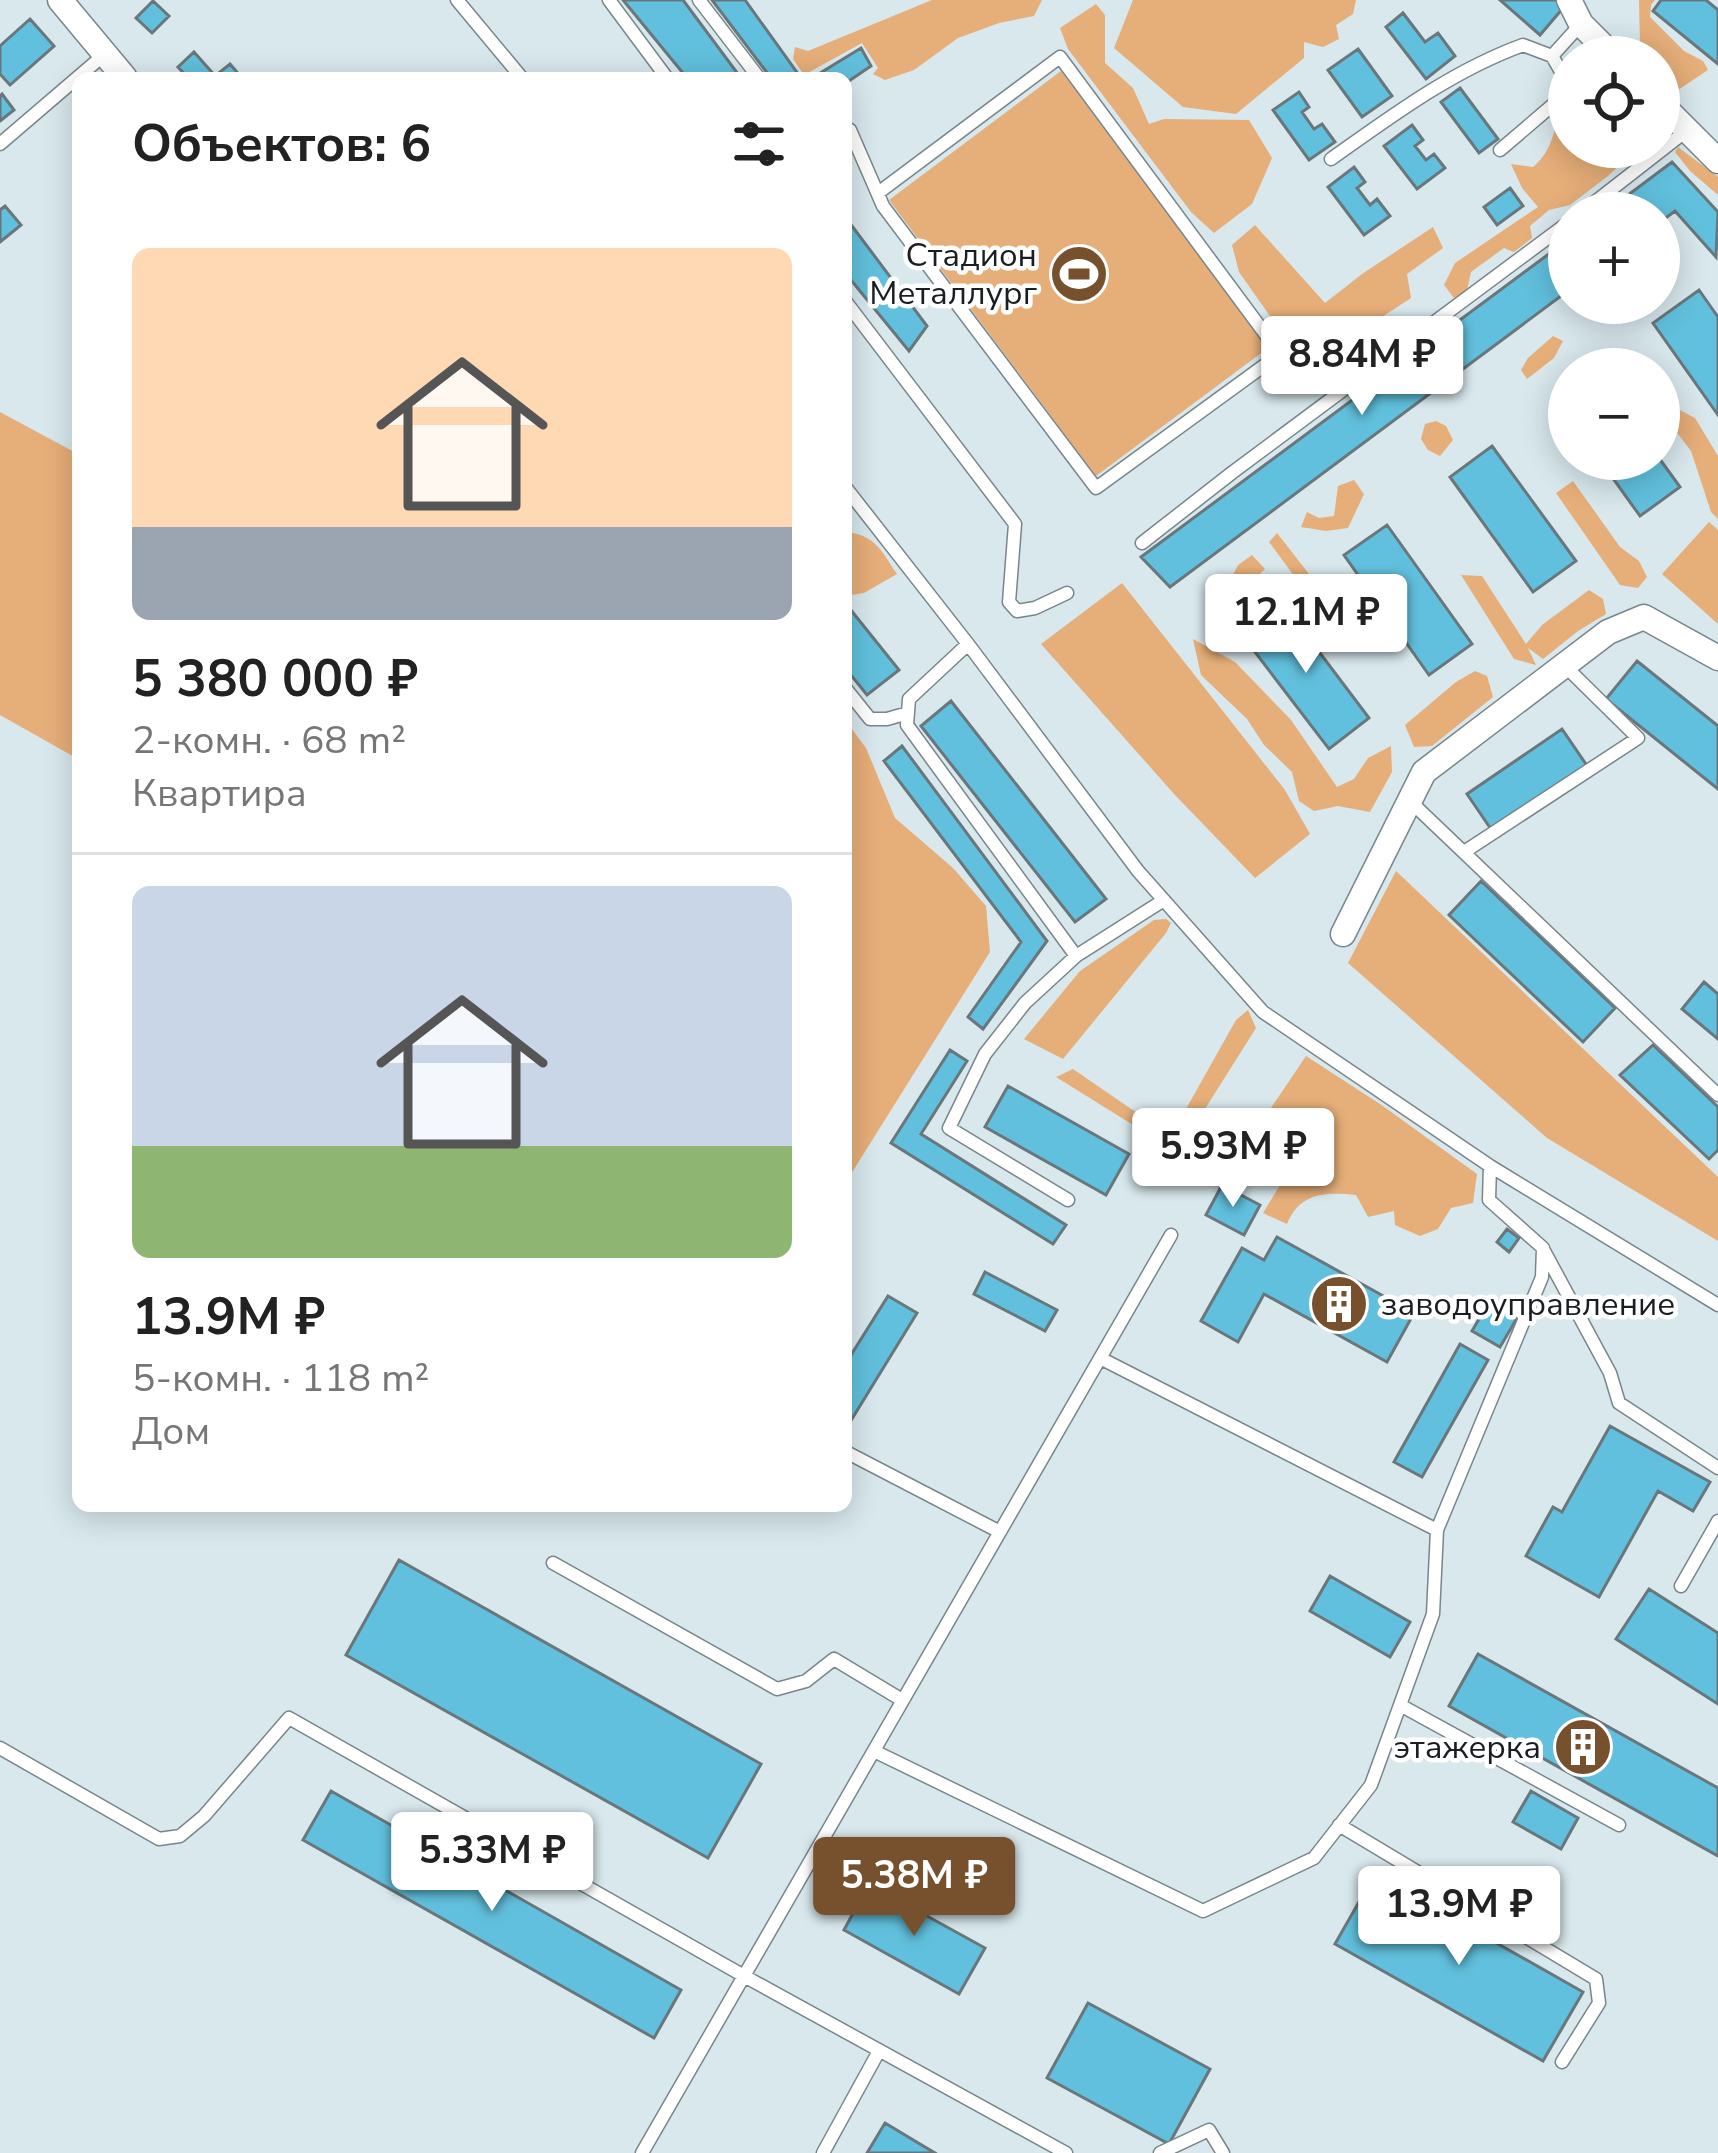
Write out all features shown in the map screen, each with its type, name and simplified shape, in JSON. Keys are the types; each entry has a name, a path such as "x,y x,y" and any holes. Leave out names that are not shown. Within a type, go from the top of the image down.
{"street":[{"path":"60,0 120,72"},
{"path":"1569,0 1593,36"},
{"path":"1680,123 1716,154"},
{"path":"1343,934 1424,772 1608,632 1644,617 1718,658"}],"lane":[{"path":"457,0 516,72"},
{"path":"609,0 663,72"},
{"path":"699,0 754,72"},
{"path":"1570,36 1581,24"},
{"path":"1330,158 1430,89 1484,59 1523,45 1548,54"},
{"path":"85,72 105,55"},
{"path":"852,135 883,206 1096,488 1280,354 1060,57 878,194"},
{"path":"0,144 72,83"},
{"path":"1500,150 1548,109"},
{"path":"1608,192 1687,130"},
{"path":"1142,543 1548,238"},
{"path":"852,310 1015,524 1009,602 1017,611 1067,593"},
{"path":"852,496 1138,871 1263,1012 1490,1166 1718,1305"},
{"path":"968,644 909,700 907,725 1076,956"},
{"path":"1464,852 1638,739 1564,665"},
{"path":"852,696 870,719 908,713"},
{"path":"1410,801 1718,1095"},
{"path":"1067,1200 949,1128 985,1054 1025,1003 1076,956 1164,900"},
{"path":"1490,1166 1489,1200 1543,1248 1610,1372 1619,1403 1718,1468"},
{"path":"642,2153 1171,1235"},
{"path":"874,1751 1203,1911 1313,1858 1371,1785 1433,1614 1438,1530 1542,1277 1543,1248"},
{"path":"1100,1358 1438,1530"},
{"path":"852,1455 1000,1532"},
{"path":"1681,1586 1718,1521"},
{"path":"553,1563 777,1689 806,1682 834,1659 902,1700"},
{"path":"1400,1705 1619,1825"},
{"path":"0,1748 159,1839 180,1836 204,1816 289,1718 1066,2153"},
{"path":"1340,1825 1596,1978 1599,2003 1562,2062"},
{"path":"823,2153 879,2051"},
{"path":"1160,2153 1209,2130 1222,2153"}],"shaded area":[{"path":"932,0 1042,0 1034,16 958,38 914,70 885,80 873,74 878,68 862,43 802,72 793,59 795,47 808,51"},
{"path":"1133,0 1356,0 1353,14 1336,25 1339,39 1323,47 1304,42 1304,58 1236,114 1183,107 1114,48"},
{"path":"1639,0 1655,0 1650,17 1669,36 1640,36"},
{"path":"1096,4 1105,15 1105,63 1133,88 1149,124 1164,119 1249,120 1272,158 1252,204 1214,233 1191,212 1068,49 1060,28"},
{"path":"1680,47 1703,61 1708,70 1680,89"},
{"name":"Стадион Металлург","path":"1061,71 1268,348 1096,476 889,200"},
{"path":"1548,148 1548,168 1616,168 1587,192 1548,192 1548,211 1530,226 1532,238 1514,252 1504,248 1471,272 1467,290 1454,298 1444,285 1455,263 1538,207 1511,164 1533,167"},
{"path":"1680,148 1718,177 1718,195 1680,158"},
{"path":"1255,225 1325,303 1433,227 1443,248 1407,274 1411,298 1324,355 1286,339 1239,272 1232,245"},
{"path":"1553,336 1563,341 1559,348 1548,348 1548,363 1527,379 1521,370"},
{"path":"1680,410 1695,418 1718,456 1718,519 1711,512 1691,451 1680,437"},
{"path":"0,412 72,451 72,756 0,715"},
{"path":"1436,421 1446,426 1453,440 1440,456 1421,439 1425,424"},
{"path":"1354,480 1364,494 1348,528 1301,527 1307,512 1319,518 1334,516 1338,486"},
{"path":"1573,481 1620,547 1639,561 1647,577 1638,588 1620,585 1556,493"},
{"path":"1709,522 1718,530 1718,624 1662,574"},
{"path":"852,533 871,541 897,574 852,595"},
{"path":"1277,533 1330,601 1323,615 1269,542"},
{"path":"1252,555 1265,569 1231,601 1226,588 1238,565"},
{"path":"1461,575 1482,576 1526,644 1542,625 1589,590 1603,599 1606,614 1543,659 1528,648 1536,665 1514,659"},
{"path":"1122,583 1285,790 1310,834 1255,878 1041,644"},
{"path":"1193,639 1235,662 1291,720 1337,787 1354,779 1368,758 1391,746 1392,772 1370,812 1338,806 1314,811 1299,801 1292,772 1201,675"},
{"path":"1475,671 1487,676 1493,697 1432,746 1414,747 1405,725"},
{"path":"852,729 866,748 895,818 953,868 986,906 990,952 852,1172"},
{"path":"1396,871 1718,1177 1718,1241 1547,1138 1348,963"},
{"path":"1154,920 1171,923 1166,933 1063,1059 1024,1039 1080,971"},
{"path":"1248,1010 1256,1028 1186,1139 1182,1116 1236,1020"},
{"path":"1306,1056 1477,1174 1473,1203 1451,1208 1438,1229 1420,1236 1395,1225 1394,1211 1368,1217 1356,1195 1315,1196 1292,1213 1287,1224 1263,1213 1297,1157 1273,1130 1269,1111"},
{"path":"1073,1069 1137,1113 1146,1133 1056,1077"}],"building":[{"path":"623,0 683,0 737,72 682,72"},
{"path":"712,0 745,0 797,72 766,72"},
{"path":"1500,0 1568,0 1569,1 1540,35"},
{"path":"1661,0 1706,0 1718,10 1718,64 1653,11"},
{"path":"153,1 169,16 152,33 136,18"},
{"path":"1403,13 1425,42 1438,33 1455,56 1426,79 1386,27"},
{"path":"30,19 54,46 10,85 0,74 0,46"},
{"path":"861,48 871,66 852,79 852,72 822,72"},
{"path":"1358,49 1392,96 1362,117 1328,70"},
{"path":"194,52 212,72 183,72 178,67"},
{"path":"1460,88 1498,139 1479,153 1441,102"},
{"path":"1299,92 1309,107 1302,112 1314,129 1322,124 1335,142 1309,160 1273,110"},
{"path":"0,96 14,110 0,121"},
{"path":"1412,125 1423,140 1415,146 1426,160 1434,154 1445,168 1417,189 1384,146"},
{"path":"1354,167 1365,182 1357,188 1370,205 1377,199 1390,216 1364,235 1328,187"},
{"path":"1664,168 1678,168 1718,212 1716,257 1680,217 1680,192 1632,192"},
{"path":"1510,188 1523,206 1497,225 1484,207"},
{"path":"5,206 21,225 0,242 0,210"},
{"path":"852,226 927,326 909,351 852,281"},
{"path":"1548,255 1548,306 1170,587 1141,557"},
{"path":"1699,290 1718,317 1718,415 1680,361 1680,348 1671,348 1654,324 1680,324 1680,304"},
{"path":"1492,446 1576,561 1533,592 1450,477"},
{"path":"1614,480 1675,480 1680,487 1640,516"},
{"path":"1387,525 1472,644 1429,675 1344,555"},
{"path":"1283,604 1369,718 1329,749 1242,635"},
{"path":"852,611 899,670 867,695 852,676"},
{"path":"1637,661 1718,726 1718,789 1606,699"},
{"path":"951,701 1106,899 1075,922 921,726"},
{"path":"1562,729 1590,770 1495,835 1467,794"},
{"path":"902,746 1047,941 983,1029 968,1017 1021,942 884,761"},
{"path":"1481,881 1615,1008 1583,1042 1449,915"},
{"path":"1704,982 1718,994 1718,1039 1682,1009"},
{"path":"1653,1045 1718,1107 1718,1150 1709,1159 1620,1075"},
{"path":"950,1050 967,1061 921,1134 1066,1225 1053,1244 891,1143"},
{"path":"1008,1086 1129,1154 1106,1195 985,1127"},
{"path":"1222,1185 1260,1205 1244,1235 1206,1215"},
{"path":"1507,1229 1519,1238 1509,1252 1497,1242"},
{"name":"заводоуправление","path":"1277,1237 1414,1313 1387,1362 1264,1294 1238,1342 1201,1321 1242,1248 1264,1260"},
{"path":"985,1272 1057,1310 1045,1331 974,1294"},
{"path":"888,1296 917,1313 852,1419 852,1353"},
{"path":"1492,1297 1520,1313 1500,1347 1472,1331"},
{"path":"1460,1344 1488,1360 1422,1477 1394,1462"},
{"path":"1610,1426 1710,1482 1693,1511 1658,1491 1599,1597 1526,1556 1553,1507 1562,1512"},
{"path":"399,1560 761,1764 708,1858 346,1655"},
{"path":"1330,1576 1410,1622 1390,1657 1310,1611"},
{"path":"1649,1589 1718,1633 1718,1704 1616,1639"},
{"name":"этажерка","path":"1478,1654 1718,1788 1718,1856 1449,1706"},
{"path":"331,1791 681,1990 654,2038 303,1840"},
{"path":"1531,1791 1578,1818 1561,1849 1513,1822"},
{"path":"1375,1874 1583,1992 1543,2061 1335,1944"},
{"path":"869,1884 985,1948 959,1994 844,1930"},
{"path":"1088,2003 1210,2069 1169,2144 1047,2078"},
{"path":"885,2123 935,2153 867,2153"}],"place":[{"name":"Стадион Металлург","path":"1079,274"},
{"name":"заводоуправление","path":"1339,1304"},
{"name":"этажерка","path":"1583,1747"}]}
